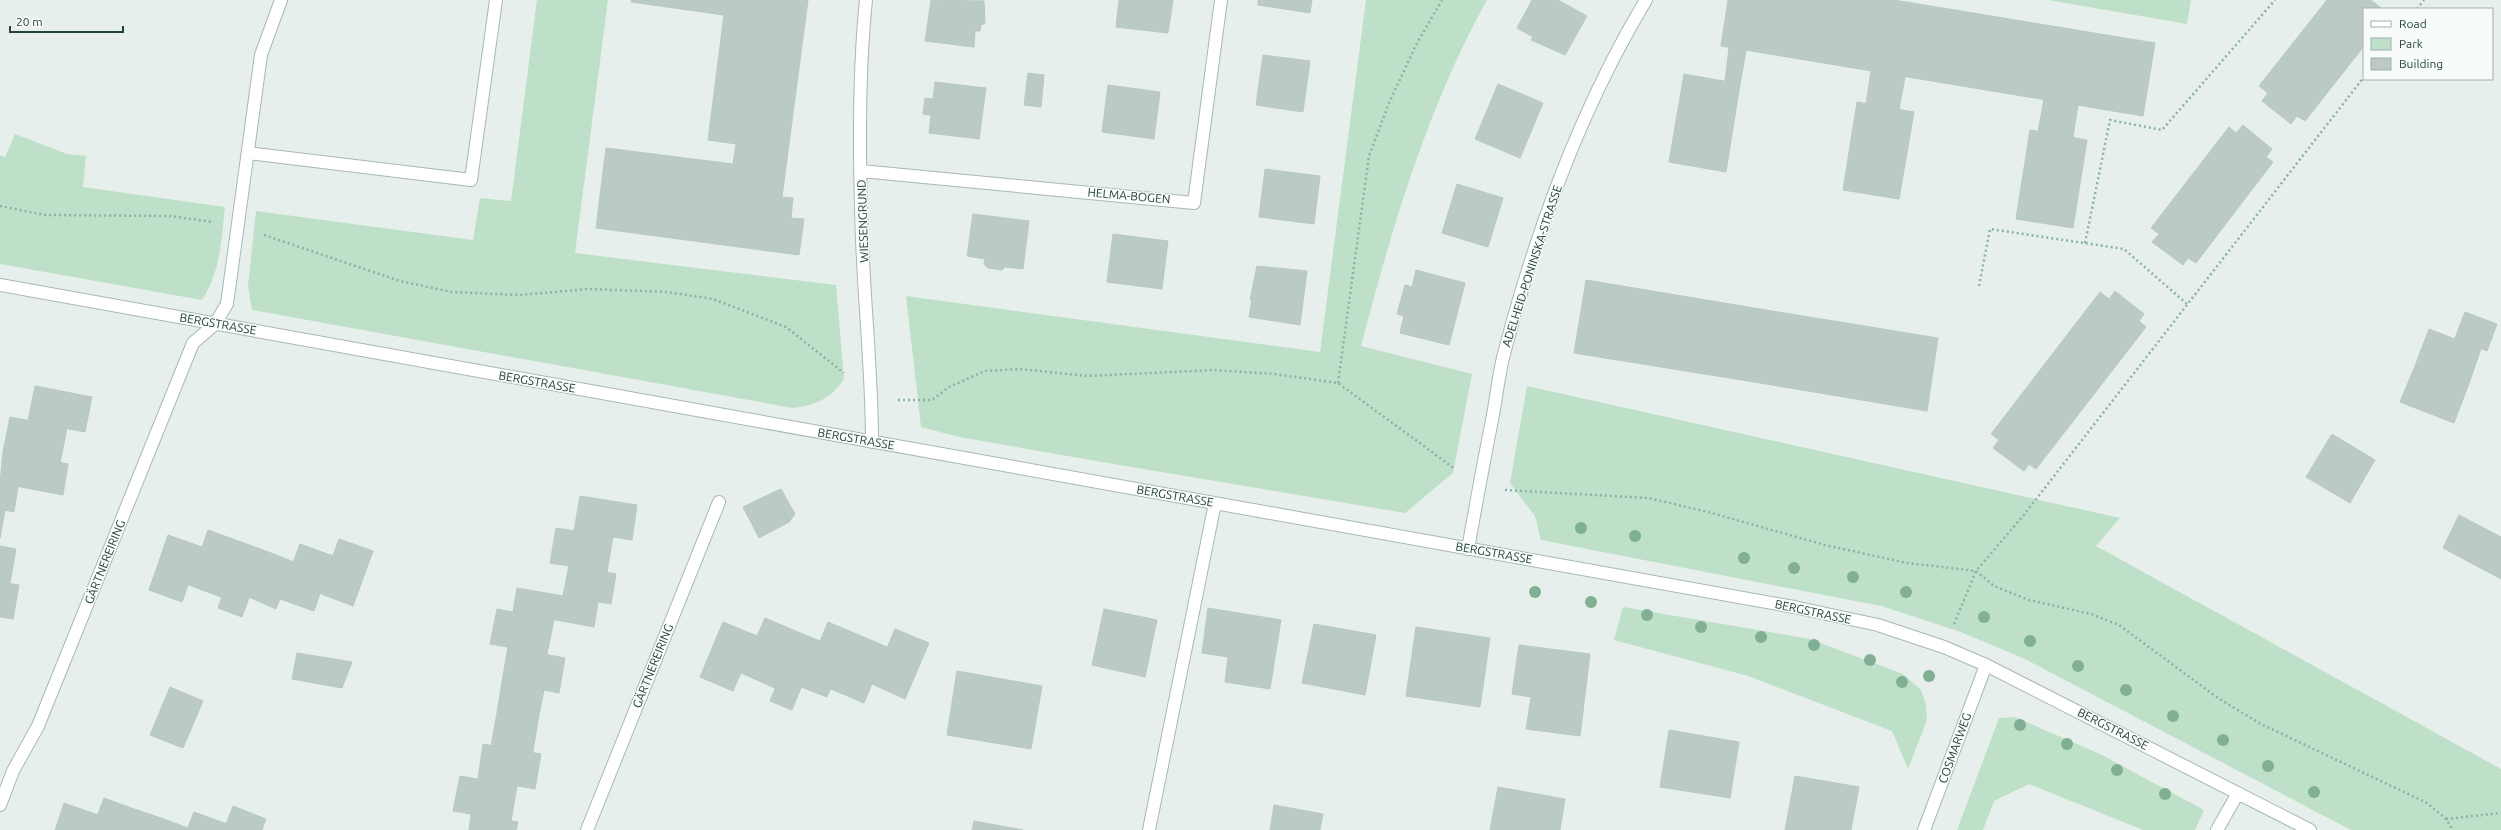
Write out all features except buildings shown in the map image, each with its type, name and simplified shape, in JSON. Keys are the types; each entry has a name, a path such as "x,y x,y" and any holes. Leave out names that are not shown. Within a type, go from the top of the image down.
{"street":[{"name":"GÄRTNEREIRING","path":"0,805 13,771 38,726 193,343 215,324 227,304 261,55 281,0"},
{"path":"248,153 471,180 496,0"},
{"name":"WIESENGRUND","path":"866,0 860,56 861,207 872,388 872,442"},
{"name":"HELMA-BOGEN","path":"861,171 1194,202 1221,0"},
{"name":"ADELHEID-PONINSKA-STRASSE","path":"1468,549 1505,351 1549,207 1583,120 1623,38 1646,0"},
{"name":"BERGSTRASSE","path":"0,285 1794,607 1878,625 1944,647 1986,665 2310,830"},
{"name":"GÄRTNEREIRING","path":"586,830 720,502"},
{"path":"1149,830 1215,503"},
{"name":"COSMARWEG","path":"1924,830 1986,665"},
{"path":"2217,830 2238,793"}],"path":[{"path":"1338,383 1369,156 1390,103 1416,45 1442,0"},
{"path":"2085,243 2110,120 2162,130 2275,0"},
{"path":"2418,8 2424,0"},
{"path":"1952,629 1976,571 2023,516 2363,78"},
{"path":"0,206 45,215 171,216 238,227 300,246 400,281 452,292 519,295 589,289 667,292 713,299 786,327 847,375"},
{"path":"1979,286 1990,229 2124,249 2187,304"},
{"path":"895,400 932,400 949,387 985,371 1020,369 1087,376 1214,370 1274,374 1338,383 1417,443 1479,486 1510,491 1648,498 1708,512 1832,546 1907,563 1976,571 1994,586 2029,600 2091,614 2119,625 2218,698 2258,723 2427,803 2446,819 2453,830"},
{"path":"2446,819 2501,813"}],"green space":[{"path":"537,0 608,0 575,253 836,285 844,379 828,396 815,403 793,408 252,310 248,286 256,211 473,240 480,198 511,201"},
{"path":"1366,0 1487,0 1446,83 1413,169 1385,257 1361,346 1472,374 1453,473 1405,513 959,437 921,427 906,296 1320,352"},
{"path":"2048,0 2191,0 2187,24"},
{"path":"15,134 67,154 86,156 83,187 225,207 217,267 202,300 0,264 0,155 5,157"},
{"path":"1527,386 2120,518 2096,546 2501,769 2501,830 2351,830 2025,659 1958,631 1881,606 1541,540 1535,516 1510,483"},
{"path":"1623,607 1810,639 1903,674 1921,690 1926,704 1927,720 1908,769 1892,731 1748,676 1614,640"},
{"path":"2015,717 2100,754 2204,810 2195,830 2143,830 2029,784 1994,801 1983,830 1957,830 1999,718"}]}
